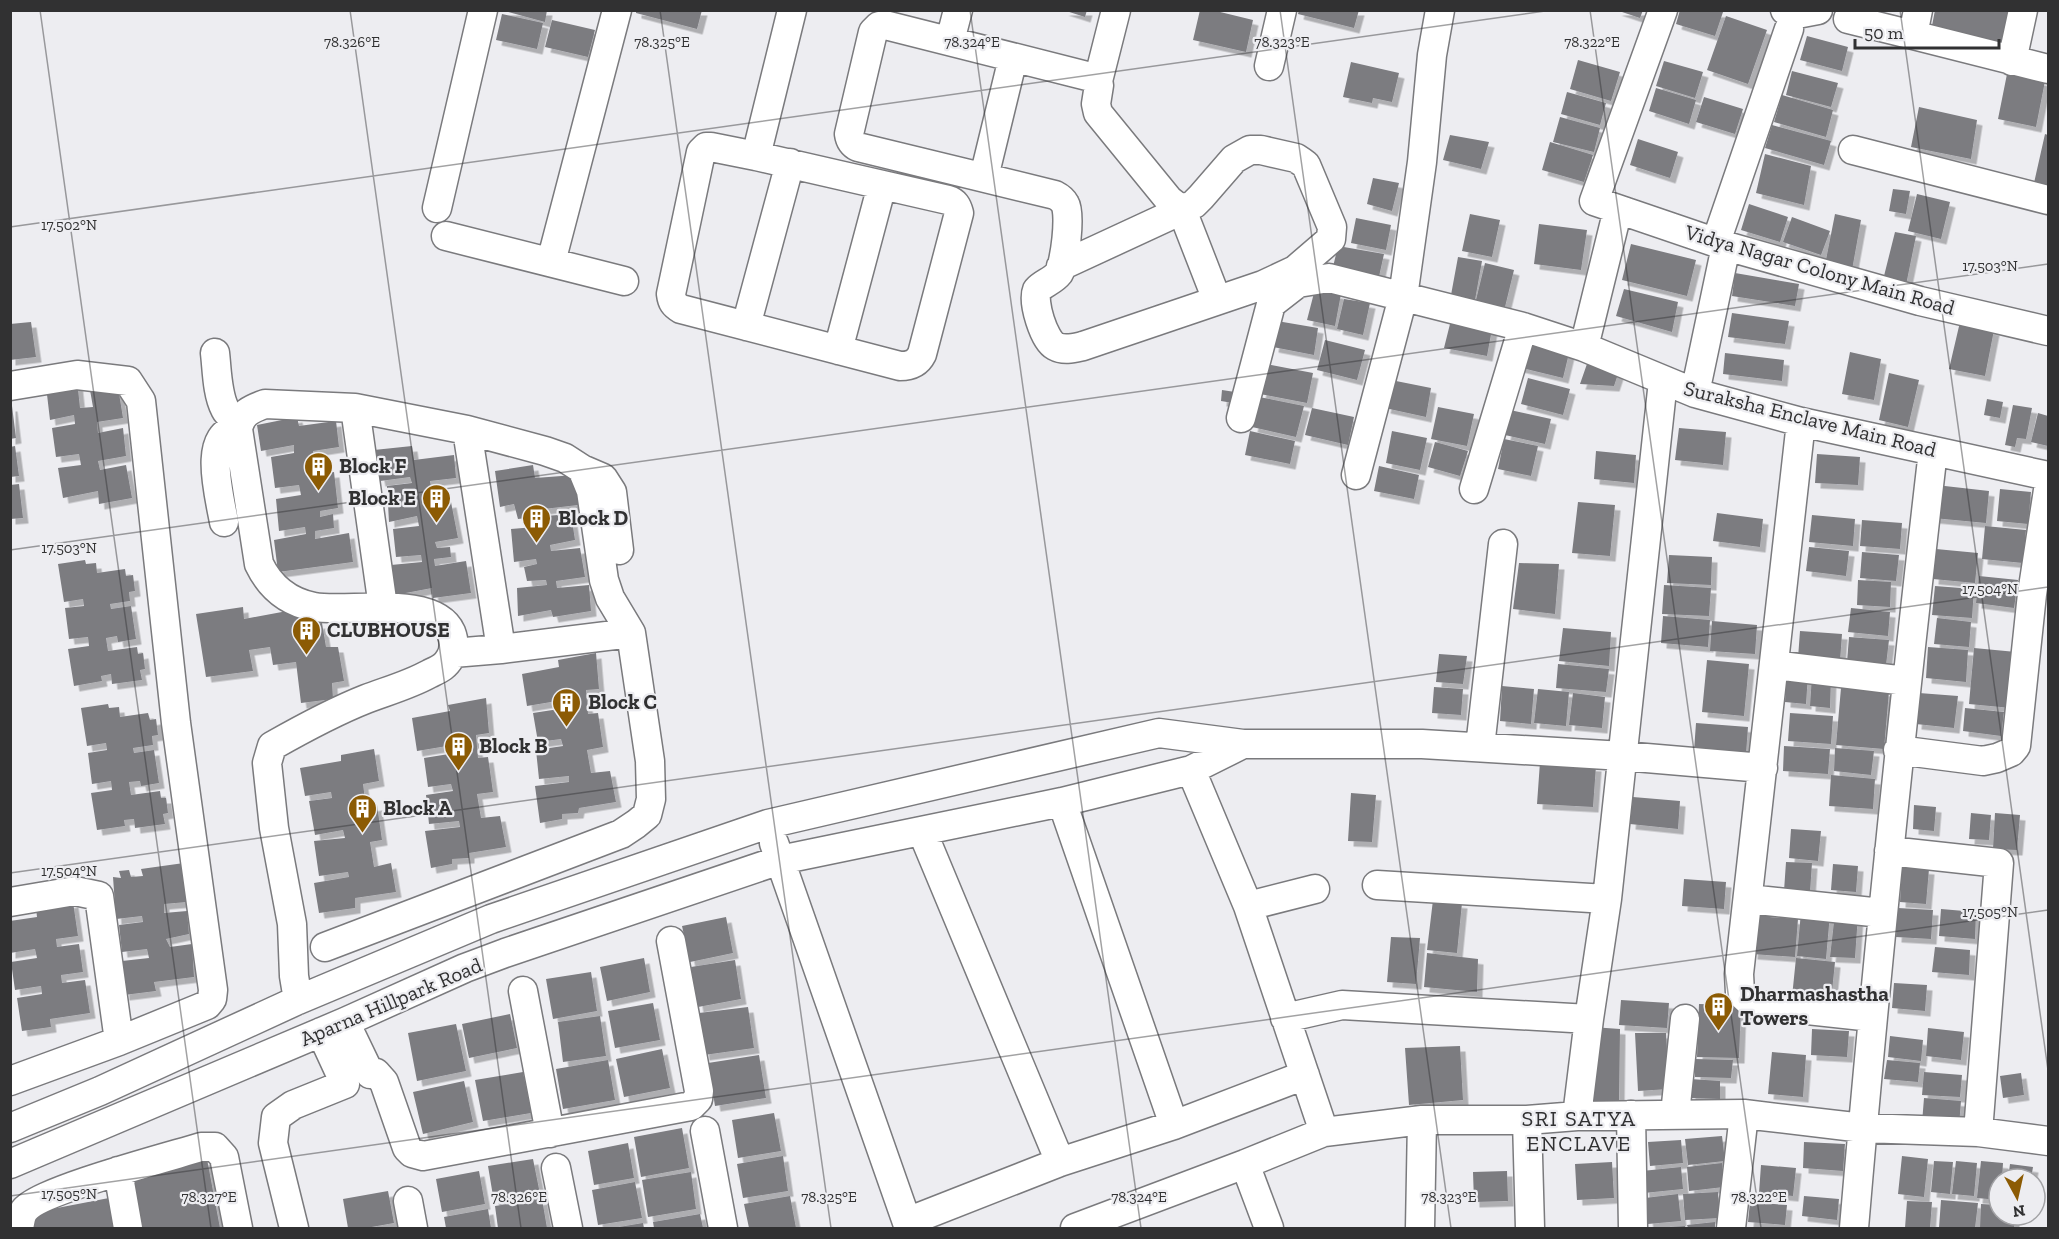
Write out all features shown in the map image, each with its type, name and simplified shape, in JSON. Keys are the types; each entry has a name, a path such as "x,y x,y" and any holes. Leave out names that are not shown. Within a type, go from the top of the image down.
{"street":[{"path":"437,208 483,10"},
{"path":"551,262 617,10"},
{"path":"756,156 792,10"},
{"path":"950,42 958,10"},
{"path":"1116,10 1098,81 1096,108 1155,182 1177,208 1182,210 1217,300"},
{"path":"1269,66 1282,10"},
{"path":"1356,475 1403,297 1422,162 1432,55 1440,10"},
{"path":"1584,347 1606,205 1663,10"},
{"path":"1695,393 1721,244 1787,20 1797,14 1818,10"},
{"path":"2012,61 2023,10"},
{"path":"1848,19 1915,23 2012,61 2049,69"},
{"path":"1061,266 1194,204 1234,159 1250,150 1261,150 1296,158 1306,165 1332,227 1331,239 1267,295 1217,300 1083,346 1062,349 1051,344 1047,338 1034,303 1037,290 1054,278 1061,266 1068,218 1066,204 1060,198 858,147 849,139 875,28 885,25 1095,78 1098,81"},
{"path":"984,177 1013,58"},
{"path":"706,147 711,147 756,156 948,200 954,202 958,207 959,213 922,354 913,365 900,366 681,309 672,301 671,294 701,152 706,147"},
{"path":"1853,150 2049,200"},
{"path":"746,326 790,163"},
{"path":"1142,229 1155,182"},
{"path":"838,350 882,185"},
{"name":"Vidya Nagar Colony Main Road","path":"1606,205 1721,244 1920,301 2049,332"},
{"path":"446,236 624,281"},
{"name":"Suraksha Enclave Main Road","path":"1267,295 1298,283 1329,278 1523,327 1584,347 1695,393 1801,422 2049,476"},
{"path":"1241,417 1267,295"},
{"path":"1474,489 1523,327"},
{"path":"215,353 225,410 239,425"},
{"path":"10,386 77,375 98,377 128,381 141,401 176,723 213,990 212,999 207,1005 119,1041 10,1081"},
{"path":"1577,1116 1588,1019 1607,899 1663,381"},
{"path":"298,1000 294,976 292,924 274,828 267,763 272,746 298,730 364,700 413,683 446,666 453,653 453,638 447,624 435,614 383,607 315,607 294,600 278,591 268,581 259,564 239,425 243,415 265,404 356,408 467,430 545,451 603,478 608,484 612,492 619,550"},
{"path":"356,408 383,607"},
{"path":"1801,422 1739,974 1740,993 1752,1004 1872,1017"},
{"path":"224,522 215,457 220,439 226,432 239,425"},
{"path":"467,430 501,649"},
{"path":"1854,1228 1882,913 1933,451"},
{"path":"326,947 621,834 636,825 646,815 651,799 650,760 631,633 610,598 604,580 591,491 582,469"},
{"path":"231,477 243,548 247,555 259,564"},
{"path":"1899,750 1983,761 2011,752 2016,746 2040,596 2049,490"},
{"path":"1480,747 1503,544"},
{"path":"453,653 631,633"},
{"path":"1774,665 1906,681"},
{"name":"Aparna Hillpark Road","path":"11,1127 100,1091 298,1000 491,920 768,824 1159,733 1243,744 1422,744 1623,756 1763,768"},
{"name":"Aparna Hillpark Road","path":"16,1162 333,1027 465,968 505,953 780,860 1062,802 1191,770 1243,744"},
{"path":"1191,770 1248,906 1324,1132"},
{"path":"1062,802 1174,1125"},
{"path":"768,824 908,1225 1060,1162 1174,1125 1305,1076"},
{"path":"922,831 1060,1162"},
{"path":"1889,851 1999,863 1978,1132"},
{"path":"1377,885 1607,899"},
{"path":"1248,906 1315,889"},
{"path":"10,902 75,891 99,896 119,1041"},
{"path":"1748,898 1882,913"},
{"path":"491,920 505,953"},
{"path":"292,924 326,947 346,980"},
{"path":"294,1228 273,1143 276,1117 293,1105 376,1073 384,1082 407,1148 412,1153 423,1155 692,1106 698,1099 699,1091 671,941"},
{"path":"523,991 550,1133"},
{"path":"1285,1017 1342,1005 1588,1019"},
{"path":"1675,1114 1685,1020"},
{"path":"333,1027 357,1079"},
{"path":"1075,1228 1112,1222 1324,1132 1422,1120 1527,1120 1631,1114 1744,1114 1863,1128 1978,1132 2049,1141"},
{"path":"1631,1114 1633,1228"},
{"path":"1731,1228 1744,1114"},
{"path":"1420,1228 1422,1120"},
{"path":"1527,1120 1530,1228"},
{"path":"11,1127 16,1162"},
{"path":"705,1131 723,1228"},
{"path":"19,1228 24,1211 39,1198 118,1171 201,1147 215,1147 224,1157 238,1228"},
{"path":"1245,1164 1269,1228"},
{"path":"556,1168 568,1228"},
{"path":"118,1171 128,1228"}],"building":[{"path":"501,10 547,10 545,22"},
{"path":"636,10 702,10 697,29 636,13"},
{"path":"1063,10 1087,10 1085,17"},
{"path":"1200,10 1212,10 1253,20 1246,52 1193,40"},
{"path":"1299,10 1359,10 1354,28 1298,14"},
{"path":"1616,10 1643,10 1640,18"},
{"path":"1680,10 1723,12 1715,36 1676,24"},
{"path":"1935,10 2013,10 2006,47 1931,31"},
{"path":"502,14 543,23 537,49 496,40"},
{"path":"1726,16 1767,30 1748,84 1707,70"},
{"path":"552,20 595,30 588,57 545,47"},
{"path":"1807,36 1848,47 1842,71 1800,60"},
{"path":"1578,60 1620,72 1611,101 1570,89"},
{"path":"1664,61 1703,72 1695,98 1656,86"},
{"path":"1351,62 1399,73 1392,102 1373,98 1372,103 1343,97"},
{"path":"1792,71 1838,83 1831,107 1786,95"},
{"path":"2007,74 2045,81 2036,127 1998,119"},
{"path":"1656,88 1696,100 1689,124 1649,111"},
{"path":"1567,92 1606,103 1600,125 1561,114"},
{"path":"1782,95 1833,110 1826,137 1774,122"},
{"path":"1704,97 1743,109 1735,134 1696,122"},
{"path":"1919,107 1977,120 1971,159 1911,147"},
{"path":"1560,117 1600,128 1594,152 1553,142"},
{"path":"1772,125 1831,141 1824,165 1765,148"},
{"path":"2045,134 2048,135 2048,186 2034,183"},
{"path":"1450,135 1489,142 1481,169 1443,160"},
{"path":"1638,139 1678,152 1670,178 1630,165"},
{"path":"1550,142 1593,155 1584,182 1542,170"},
{"path":"1765,154 1811,166 1804,205 1756,193"},
{"path":"1373,178 1399,183 1392,211 1367,204"},
{"path":"1893,189 1910,191 1906,214 1889,211"},
{"path":"1917,194 1950,202 1941,239 1908,231"},
{"path":"1749,204 1788,217 1780,242 1741,230"},
{"path":"1470,214 1500,220 1492,257 1462,251"},
{"path":"1835,214 1861,220 1852,270 1825,265"},
{"path":"1792,217 1830,231 1821,255 1783,242"},
{"path":"1356,218 1391,225 1386,250 1351,243"},
{"path":"1539,224 1587,230 1581,270 1534,264"},
{"path":"1895,232 1916,236 1906,285 1883,280"},
{"path":"1631,244 1696,260 1687,296 1622,280"},
{"path":"1338,246 1384,254 1378,281 1332,271"},
{"path":"1458,257 1482,261 1475,300 1451,295"},
{"path":"1485,263 1514,270 1505,307 1476,300"},
{"path":"1735,273 1799,284 1795,306 1732,296"},
{"path":"1315,289 1341,294 1335,326 1307,320"},
{"path":"1624,289 1678,302 1672,332 1616,316"},
{"path":"1344,299 1370,303 1363,335 1337,329"},
{"path":"1732,313 1789,321 1785,344 1728,337"},
{"path":"1451,320 1492,329 1487,356 1444,348"},
{"path":"1277,321 1318,328 1314,355 1273,347"},
{"path":"31,322 36,357 10,360 10,324"},
{"path":"1960,322 1994,330 1985,376 1949,369"},
{"path":"1325,340 1365,350 1357,380 1317,370"},
{"path":"1526,340 1570,349 1563,378 1518,367"},
{"path":"1850,352 1881,359 1874,400 1842,394"},
{"path":"1725,353 1784,360 1782,381 1723,374"},
{"path":"1588,361 1619,371 1614,386 1580,384"},
{"path":"1266,364 1313,373 1307,403 1260,394"},
{"path":"1889,373 1919,380 1908,427 1879,420"},
{"path":"1528,378 1570,389 1563,415 1521,404"},
{"path":"77,380 80,408 93,407 90,390 118,387 123,418 97,422 98,433 123,428 126,456 98,461 100,470 126,465 132,498 99,504 98,491 63,498 58,468 81,465 79,454 56,457 52,428 75,424 74,415 50,420 46,386"},
{"path":"1391,380 1431,388 1426,417 1385,408"},
{"path":"1222,390 1235,392 1233,403 1221,401"},
{"path":"1259,397 1304,406 1296,437 1252,427"},
{"path":"1987,399 2003,402 2000,418 1984,415"},
{"path":"2013,405 2032,408 2026,439 2017,438 2015,447 2005,445"},
{"path":"10,406 12,406 16,438 10,439"},
{"path":"1438,407 1474,414 1467,446 1431,439"},
{"path":"1312,408 1354,417 1348,445 1305,435"},
{"path":"1510,410 1551,419 1545,444 1505,435"},
{"path":"2038,413 2048,416 2048,446 2031,442"},
{"name":"Block F","path":"297,417 299,426 336,421 339,447 313,451 316,474 334,472 338,508 320,511 320,517 333,514 334,528 315,531 315,539 349,533 353,562 278,572 274,540 306,534 305,527 279,531 276,499 301,495 299,485 275,488 271,457 294,453 294,445 261,451 257,425"},
{"path":"1679,428 1726,432 1723,465 1675,460"},
{"path":"1250,431 1295,441 1290,464 1245,455"},
{"path":"1392,431 1427,438 1420,470 1386,463"},
{"path":"1504,439 1538,446 1531,476 1498,469"},
{"path":"1435,442 1468,451 1460,476 1428,467"},
{"path":"15,446 19,476 10,477 10,447"},
{"name":"Block E","path":"412,446 414,460 454,455 456,478 430,481 434,505 451,502 458,538 435,542 437,548 450,547 451,557 434,559 435,566 466,561 471,593 433,598 432,588 395,595 391,565 422,562 421,555 396,557 393,529 419,526 417,516 389,522 387,486 412,483 410,477 380,481 374,450"},
{"path":"1596,451 1636,455 1634,483 1594,479"},
{"path":"1817,454 1860,457 1858,485 1815,483"},
{"name":"Block D","path":"533,465 535,478 575,475 578,505 544,509 545,516 571,514 575,540 550,545 551,551 580,548 585,577 556,581 557,588 589,585 591,611 553,617 551,610 518,616 517,588 547,585 546,580 527,581 524,567 537,564 536,559 514,562 511,529 535,527 535,517 518,519 514,504 500,507 495,471"},
{"path":"1379,466 1419,475 1414,499 1374,491"},
{"path":"19,484 23,518 10,519 10,485"},
{"path":"1936,485 1989,491 1986,523 1933,518"},
{"path":"2000,489 2031,492 2028,524 1997,521"},
{"path":"1578,502 1615,505 1610,556 1572,553"},
{"path":"1717,513 1763,519 1760,547 1713,541"},
{"path":"1812,515 1855,519 1853,546 1809,542"},
{"path":"1862,520 1902,523 1900,549 1860,546"},
{"path":"1985,526 2026,530 2023,563 1982,559"},
{"path":"1809,547 1849,551 1846,576 1806,571"},
{"path":"1936,549 1978,553 1975,583 1933,579"},
{"path":"1862,552 1899,555 1896,581 1860,578"},
{"path":"1669,555 1712,557 1711,585 1667,583"},
{"path":"85,560 86,564 96,563 97,573 125,569 126,576 133,575 135,591 129,592 130,601 110,604 111,609 131,606 136,639 118,642 117,636 106,638 108,651 137,647 138,654 143,653 145,669 140,670 142,680 112,684 111,674 101,676 102,681 74,686 68,649 89,646 88,637 69,639 65,608 84,606 83,599 64,602 58,564"},
{"path":"1519,563 1559,564 1555,614 1513,609"},
{"path":"1979,576 2018,580 2014,608 1976,603"},
{"path":"1858,580 1891,582 1890,607 1857,605"},
{"path":"1664,585 1711,588 1709,616 1662,614"},
{"path":"1935,586 1974,589 1972,618 1932,615"},
{"name":"CLUBHOUSE","path":"243,607 244,619 298,609 302,625 322,623 326,647 338,647 344,681 332,683 333,699 301,703 296,662 273,665 270,647 249,650 253,671 206,677 196,614"},
{"path":"1851,608 1890,612 1888,636 1848,632"},
{"path":"1663,616 1710,620 1708,647 1661,643"},
{"path":"1937,618 1971,622 1969,647 1934,644"},
{"path":"1712,621 1757,625 1755,654 1710,651"},
{"path":"1563,628 1611,632 1609,666 1559,661"},
{"path":"1800,631 1842,634 1840,661 1798,658"},
{"path":"1849,637 1889,640 1886,665 1847,662"},
{"path":"1928,647 1968,650 1966,682 1926,678"},
{"path":"1974,648 2016,652 2011,708 1969,704"},
{"name":"Block C","path":"596,653 599,689 586,690 588,714 598,713 603,747 587,750 591,773 610,771 616,802 579,808 578,813 562,814 562,819 540,823 535,786 569,782 569,776 539,779 536,750 563,746 561,739 538,742 533,713 559,709 557,701 527,706 522,674 559,667 558,660"},
{"path":"1439,654 1467,656 1463,684 1436,682"},
{"path":"1707,660 1749,664 1744,716 1702,712"},
{"path":"1558,664 1609,669 1606,692 1556,688"},
{"path":"1787,672 1808,675 1806,704 1785,702"},
{"path":"1812,675 1831,677 1830,708 1810,706"},
{"path":"1502,686 1534,689 1531,724 1500,721"},
{"path":"1434,687 1463,689 1461,715 1432,713"},
{"path":"1841,688 1889,691 1884,749 1836,745"},
{"path":"1538,689 1569,692 1566,726 1534,723"},
{"path":"1573,693 1605,697 1602,728 1569,725"},
{"path":"1919,693 1958,696 1954,728 1916,724"},
{"name":"Block B","path":"486,698 489,733 476,735 478,758 488,757 493,792 477,794 481,818 500,816 506,847 469,853 469,858 452,859 452,864 431,868 425,831 460,827 459,821 429,824 426,795 453,791 451,784 428,787 424,758 449,754 447,746 417,751 412,718 450,711 448,705"},
{"path":"108,704 109,708 119,707 120,717 148,713 150,720 156,719 158,735 152,736 153,745 133,748 134,753 154,750 159,783 141,786 140,781 129,782 131,795 160,791 161,798 166,798 168,813 163,814 165,824 135,828 134,819 124,820 125,826 97,830 91,793 112,790 111,781 92,784 88,753 107,750 106,743 87,746 81,708"},
{"path":"1965,708 2004,712 2001,736 1963,731"},
{"path":"1790,713 1833,716 1831,744 1788,741"},
{"path":"1696,723 1748,727 1746,754 1694,751"},
{"path":"1784,746 1830,749 1828,774 1783,771"},
{"path":"1835,748 1874,751 1871,775 1834,771"},
{"name":"Block A","path":"374,749 379,781 363,784 366,807 377,805 382,840 370,842 374,867 391,863 396,892 355,898 355,908 319,913 314,883 349,877 348,872 319,876 314,841 345,838 343,830 315,835 309,801 332,798 331,792 305,796 300,768 341,761 341,755"},
{"path":"1540,762 1596,766 1593,807 1537,804"},
{"path":"1831,775 1875,779 1873,809 1829,806"},
{"path":"1351,793 1376,795 1372,842 1348,841"},
{"path":"1633,797 1680,801 1678,829 1630,824"},
{"path":"1914,805 1936,807 1934,831 1913,829"},
{"path":"1971,813 1991,815 1989,840 1969,839"},
{"path":"1995,813 2020,815 2017,850 1993,849"},
{"path":"1791,829 1821,831 1818,861 1789,858"},
{"path":"1786,862 1812,863 1810,892 1784,891"},
{"path":"184,863 187,902 164,904 164,913 187,911 189,934 166,939 170,947 192,944 194,977 154,982 156,991 124,995 122,961 149,958 147,949 122,952 119,925 143,922 142,916 116,919 113,877 121,878 119,871 129,870 131,877 143,876 141,869"},
{"path":"1833,864 1858,866 1856,892 1831,890"},
{"path":"1902,867 1929,869 1926,904 1900,902"},
{"path":"1684,879 1726,882 1724,909 1682,906"},
{"path":"1433,900 1462,903 1457,953 1427,950"},
{"path":"73,902 78,936 56,939 57,947 79,944 83,972 61,975 62,983 85,980 90,1013 50,1019 51,1027 22,1031 17,998 42,994 41,986 15,990 11,962 37,958 35,949 10,953 10,921 37,917 36,908"},
{"path":"1898,908 1933,910 1931,939 1896,937"},
{"path":"1941,909 1976,912 1975,939 1939,936"},
{"path":"1801,912 1830,914 1826,959 1797,956"},
{"path":"1835,913 1858,915 1855,958 1830,957"},
{"path":"1755,916 1798,919 1795,957 1752,954"},
{"path":"726,917 733,953 690,962 682,926"},
{"path":"1391,937 1420,938 1416,984 1387,982"},
{"path":"1935,947 1970,950 1969,975 1932,972"},
{"path":"1427,953 1478,959 1477,992 1424,987"},
{"path":"644,958 650,992 607,1001 600,967"},
{"path":"1796,958 1835,962 1831,1001 1792,997"},
{"path":"735,960 741,999 698,1007 691,967"},
{"path":"591,972 597,1011 553,1019 546,979"},
{"path":"1894,983 1927,985 1925,1011 1892,1008"},
{"path":"1621,1000 1669,1003 1667,1028 1619,1025"},
{"path":"653,1003 660,1040 615,1048 608,1011"},
{"name":"Dharmashastha Towers","path":"1699,1004 1741,1005 1739,1058 1697,1057"},
{"path":"748,1007 754,1048 704,1055 699,1013"},
{"path":"510,1014 517,1048 469,1058 462,1024"},
{"path":"600,1016 606,1056 563,1062 558,1022"},
{"path":"456,1024 466,1071 417,1081 408,1033"},
{"path":"1592,1027 1620,1029 1619,1102 1590,1103"},
{"path":"1928,1028 1964,1032 1961,1060 1926,1056"},
{"path":"1812,1029 1849,1031 1847,1057 1811,1055"},
{"path":"1635,1033 1666,1033 1669,1089 1638,1091"},
{"path":"1890,1036 1923,1040 1921,1061 1888,1057"},
{"path":"1460,1046 1463,1100 1409,1105 1405,1048"},
{"path":"662,1049 670,1088 624,1097 616,1059"},
{"path":"1772,1052 1806,1055 1803,1097 1768,1094"},
{"path":"759,1055 766,1098 715,1106 708,1063"},
{"path":"1695,1059 1733,1060 1731,1078 1695,1077"},
{"path":"608,1060 615,1100 563,1109 556,1069"},
{"path":"1887,1060 1920,1063 1918,1082 1884,1079"},
{"path":"523,1072 531,1113 483,1121 475,1080"},
{"path":"1924,1072 1962,1075 1960,1097 1922,1095"},
{"path":"2021,1073 2024,1095 2003,1098 2000,1076"},
{"path":"1690,1079 1720,1081 1720,1099 1690,1098"},
{"path":"464,1081 473,1122 423,1134 413,1092"},
{"path":"1924,1098 1961,1101 1959,1126 1922,1123"},
{"path":"774,1113 781,1151 738,1158 732,1120"},
{"path":"682,1128 689,1168 641,1177 634,1137"},
{"path":"1722,1136 1725,1161 1688,1165 1685,1139"},
{"path":"1681,1140 1683,1163 1650,1166 1648,1142"},
{"path":"1804,1142 1845,1144 1843,1171 1803,1168"},
{"path":"628,1143 634,1178 594,1185 588,1151"},
{"path":"783,1156 788,1191 743,1198 737,1164"},
{"path":"1902,1156 1928,1159 1924,1197 1898,1194"},
{"path":"207,1159 220,1228 143,1228 133,1172"},
{"path":"533,1159 540,1194 494,1202 488,1166"},
{"path":"1934,1161 1953,1162 1950,1194 1931,1192"},
{"path":"1956,1161 1977,1163 1974,1196 1952,1194"},
{"path":"1981,1161 2003,1163 2003,1167 1987,1167 1987,1199 1977,1198"},
{"path":"1612,1162 1614,1198 1577,1200 1575,1164"},
{"path":"1722,1163 1724,1187 1689,1191 1687,1167"},
{"path":"2010,1164 2033,1167 2010,1167"},
{"path":"1761,1165 1796,1168 1793,1196 1759,1193"},
{"path":"1681,1167 1683,1189 1644,1193 1642,1171"},
{"path":"479,1171 485,1204 442,1212 436,1179"},
{"path":"1507,1171 1508,1201 1474,1202 1473,1172"},
{"path":"691,1172 696,1209 648,1217 642,1180"},
{"path":"635,1182 642,1218 598,1225 592,1190"},
{"path":"388,1191 394,1223 366,1228 348,1228 343,1199"},
{"path":"1718,1192 1720,1218 1685,1220 1683,1194"},
{"path":"1678,1194 1681,1221 1648,1224 1645,1198"},
{"path":"790,1196 796,1228 749,1228 744,1204"},
{"path":"1804,1196 1839,1199 1837,1220 1802,1216"},
{"path":"109,1198 114,1228 34,1228 31,1213"},
{"path":"542,1199 547,1228 498,1228 495,1206"},
{"path":"1941,1200 1978,1203 1975,1228 1939,1228"},
{"path":"1907,1201 1932,1202 1930,1228 1905,1228"},
{"path":"1750,1202 1787,1205 1785,1225 1748,1222"},
{"path":"1981,1204 1987,1204 1987,1227 2014,1227 2014,1228 1980,1228"},
{"path":"488,1209 491,1228 446,1228 444,1217"},
{"path":"700,1214 703,1228 654,1228 653,1222"},
{"path":"1715,1222 1715,1228 1688,1228 1687,1225"},
{"path":"643,1223 644,1228 619,1228 619,1227"}],"place":[{"name":"Block F","path":"318,492"},
{"name":"Block E","path":"437,524"},
{"name":"Block D","path":"537,544"},
{"name":"CLUBHOUSE","path":"306,656"},
{"name":"Block C","path":"567,728"},
{"name":"Block B","path":"458,772"},
{"name":"Block A","path":"362,834"},
{"name":"Dharmashastha Towers","path":"1719,1032"}],"district":[{"name":"SRI SATYA ENCLAVE","path":"1579,1130"}]}
